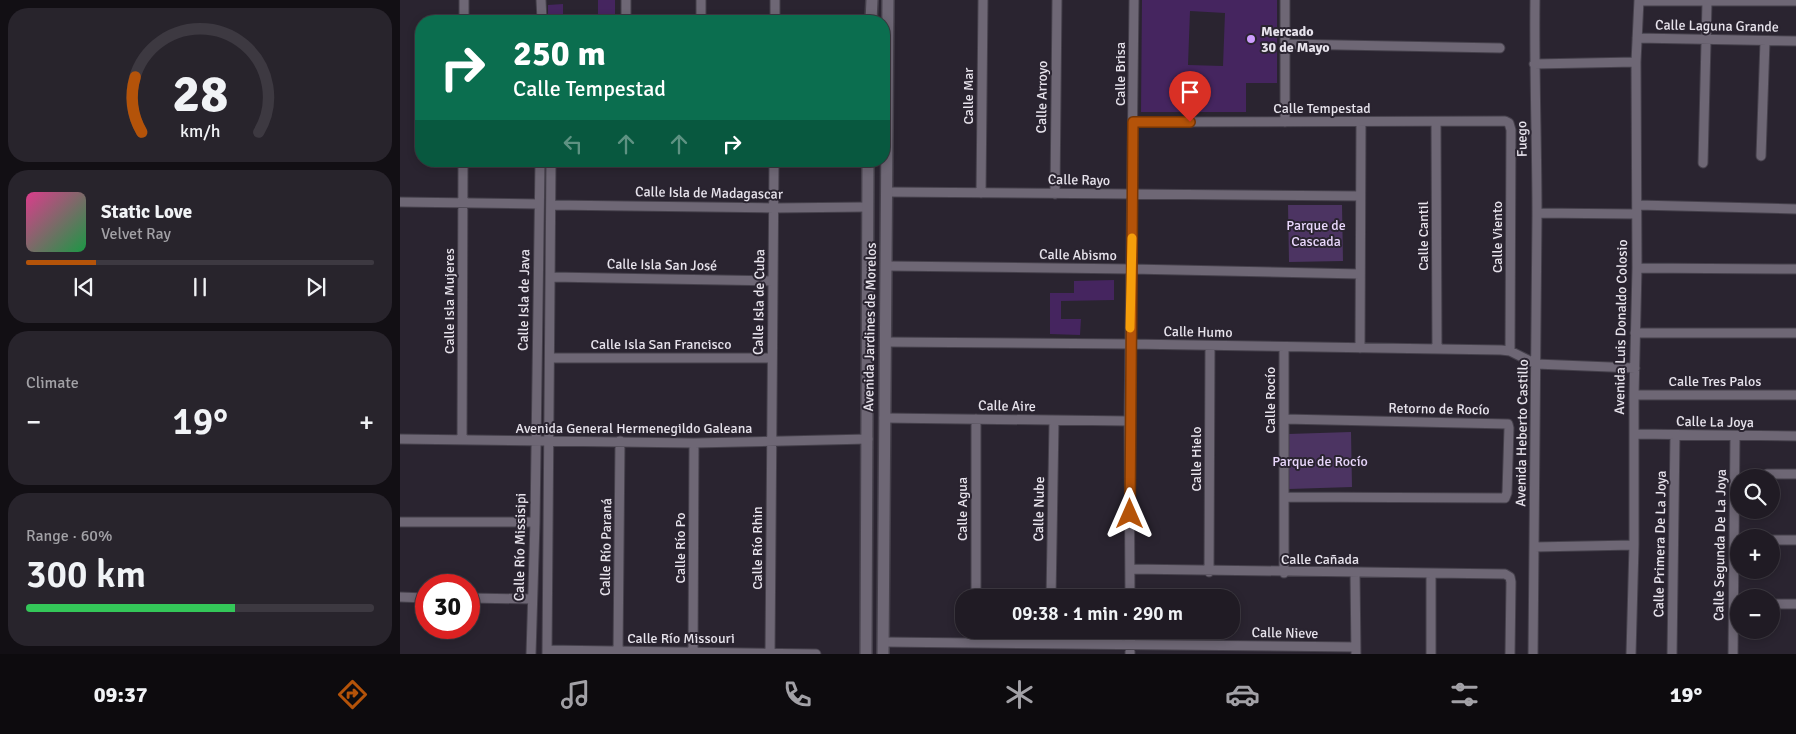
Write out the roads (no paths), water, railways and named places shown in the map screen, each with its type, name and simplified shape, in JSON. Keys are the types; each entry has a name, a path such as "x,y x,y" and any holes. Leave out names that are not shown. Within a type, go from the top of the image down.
{"main road":[{"path":"872,0 872,15"},
{"name":"Avenida Jardines de Morelos","path":"888,0 888,15"},
{"name":"Avenida Jardines de Morelos","path":"866,654 868,167"},
{"name":"Avenida Jardines de Morelos","path":"883,654 886,167"},
{"path":"867,235 886,235"},
{"path":"868,378 885,379"}],"street":[{"path":"464,0 464,15"},
{"path":"542,0 542,15"},
{"path":"626,0 626,15"},
{"path":"701,0 701,15"},
{"path":"775,0 775,15"},
{"name":"Calle Mar","path":"981,193 983,0"},
{"name":"Calle Arroyo","path":"1055,194 1057,0"},
{"name":"Calle Brisa","path":"1130,589 1129,421 1134,0"},
{"path":"1285,0 1285,122"},
{"name":"Fuego","path":"1535,0 1534,64 1537,213"},
{"path":"1639,0 1706,2 1796,1"},
{"name":"Avenida Luis Donaldo Colosio","path":"1631,654 1637,268 1636,62 1639,0"},
{"path":"1703,163 1706,2"},
{"name":"Calle Laguna Grande","path":"1637,38 1796,41"},
{"path":"1761,156 1765,41"},
{"path":"1285,44 1500,48"},
{"path":"1534,64 1636,62"},
{"name":"Calle Tempestad","path":"1133,122 1505,121 1509,123"},
{"path":"1360,348 1362,122"},
{"name":"Calle Cantil","path":"1436,122 1437,349"},
{"name":"Calle Viento","path":"1509,123 1511,130 1510,351"},
{"name":"Calle Isla Mujeres","path":"462,440 463,167"},
{"name":"Calle Isla de Java","path":"536,440 540,167"},
{"name":"Calle Isla de Java","path":"549,440 552,167"},
{"name":"Calle Isla de Cuba","path":"772,442 774,167"},
{"name":"Calle Rayo","path":"886,192 1360,196"},
{"path":"400,202 539,204"},
{"name":"Calle Isla de Madagascar","path":"551,205 774,208 867,207"},
{"path":"1537,213 1796,209"},
{"name":"Avenida Heberto Castillo","path":"1533,654 1537,213"},
{"path":"539,244 551,243"},
{"name":"Calle Abismo","path":"886,266 1360,274"},
{"path":"1637,268 1796,269"},
{"name":"Calle Isla San José","path":"551,277 772,281"},
{"path":"1635,333 1796,333"},
{"name":"Calle Humo","path":"886,342 1130,344 1510,351"},
{"name":"Calle Hielo","path":"1209,572 1210,346"},
{"name":"Calle Rocío","path":"1284,347 1284,572"},
{"path":"1510,351 1536,364 1635,368"},
{"name":"Calle Isla San Francisco","path":"551,358 772,358"},
{"name":"Calle Tres Palos","path":"1634,395 1796,396"},
{"name":"Calle Aire","path":"884,418 1129,421"},
{"name":"Retorno de Rocío","path":"1284,419 1508,424 1509,428 1508,493 1505,498 1284,497"},
{"name":"Calle Agua","path":"976,420 976,589"},
{"name":"Calle Nube","path":"1051,589 1054,421"},
{"name":"Calle La Joya","path":"1634,434 1796,436"},
{"name":"Calle Primera De La Joya","path":"1672,654 1675,435"},
{"name":"Calle Segunda De La Joya","path":"1733,654 1735,436"},
{"name":"Avenida General Hermenegildo Galeana","path":"400,439 694,442 868,439"},
{"name":"Calle Río Missisipi","path":"531,654 536,440"},
{"name":"Calle Río Missisipi","path":"547,652 549,440"},
{"name":"Calle Río Paraná","path":"618,653 620,441"},
{"name":"Calle Río Po","path":"693,652 694,442"},
{"name":"Calle Río Rhin","path":"770,653 772,442"},
{"path":"1780,474 1796,474"},
{"path":"400,522 535,522"},
{"path":"1780,540 1796,540"},
{"path":"1534,547 1634,545"},
{"path":"534,562 548,562"},
{"name":"Calle Cañada","path":"1130,569 1209,572 1505,574 1510,577 1510,654"},
{"path":"1355,573 1356,651"},
{"path":"1431,574 1431,654"},
{"path":"400,597 415,598"},
{"path":"480,598 532,599"},
{"path":"1780,604 1796,604"},
{"name":"Calle Nieve","path":"883,642 1050,643 1130,650 1356,651"},
{"name":"Calle Río Missouri","path":"547,652 816,654"}],"place":[{"name":"Mercado 30 de Mayo","path":"1251,39"}],"park label":[{"name":"Parque de Cascada","path":"1316,234"},
{"name":"Parque de Rocío","path":"1320,461"}]}
